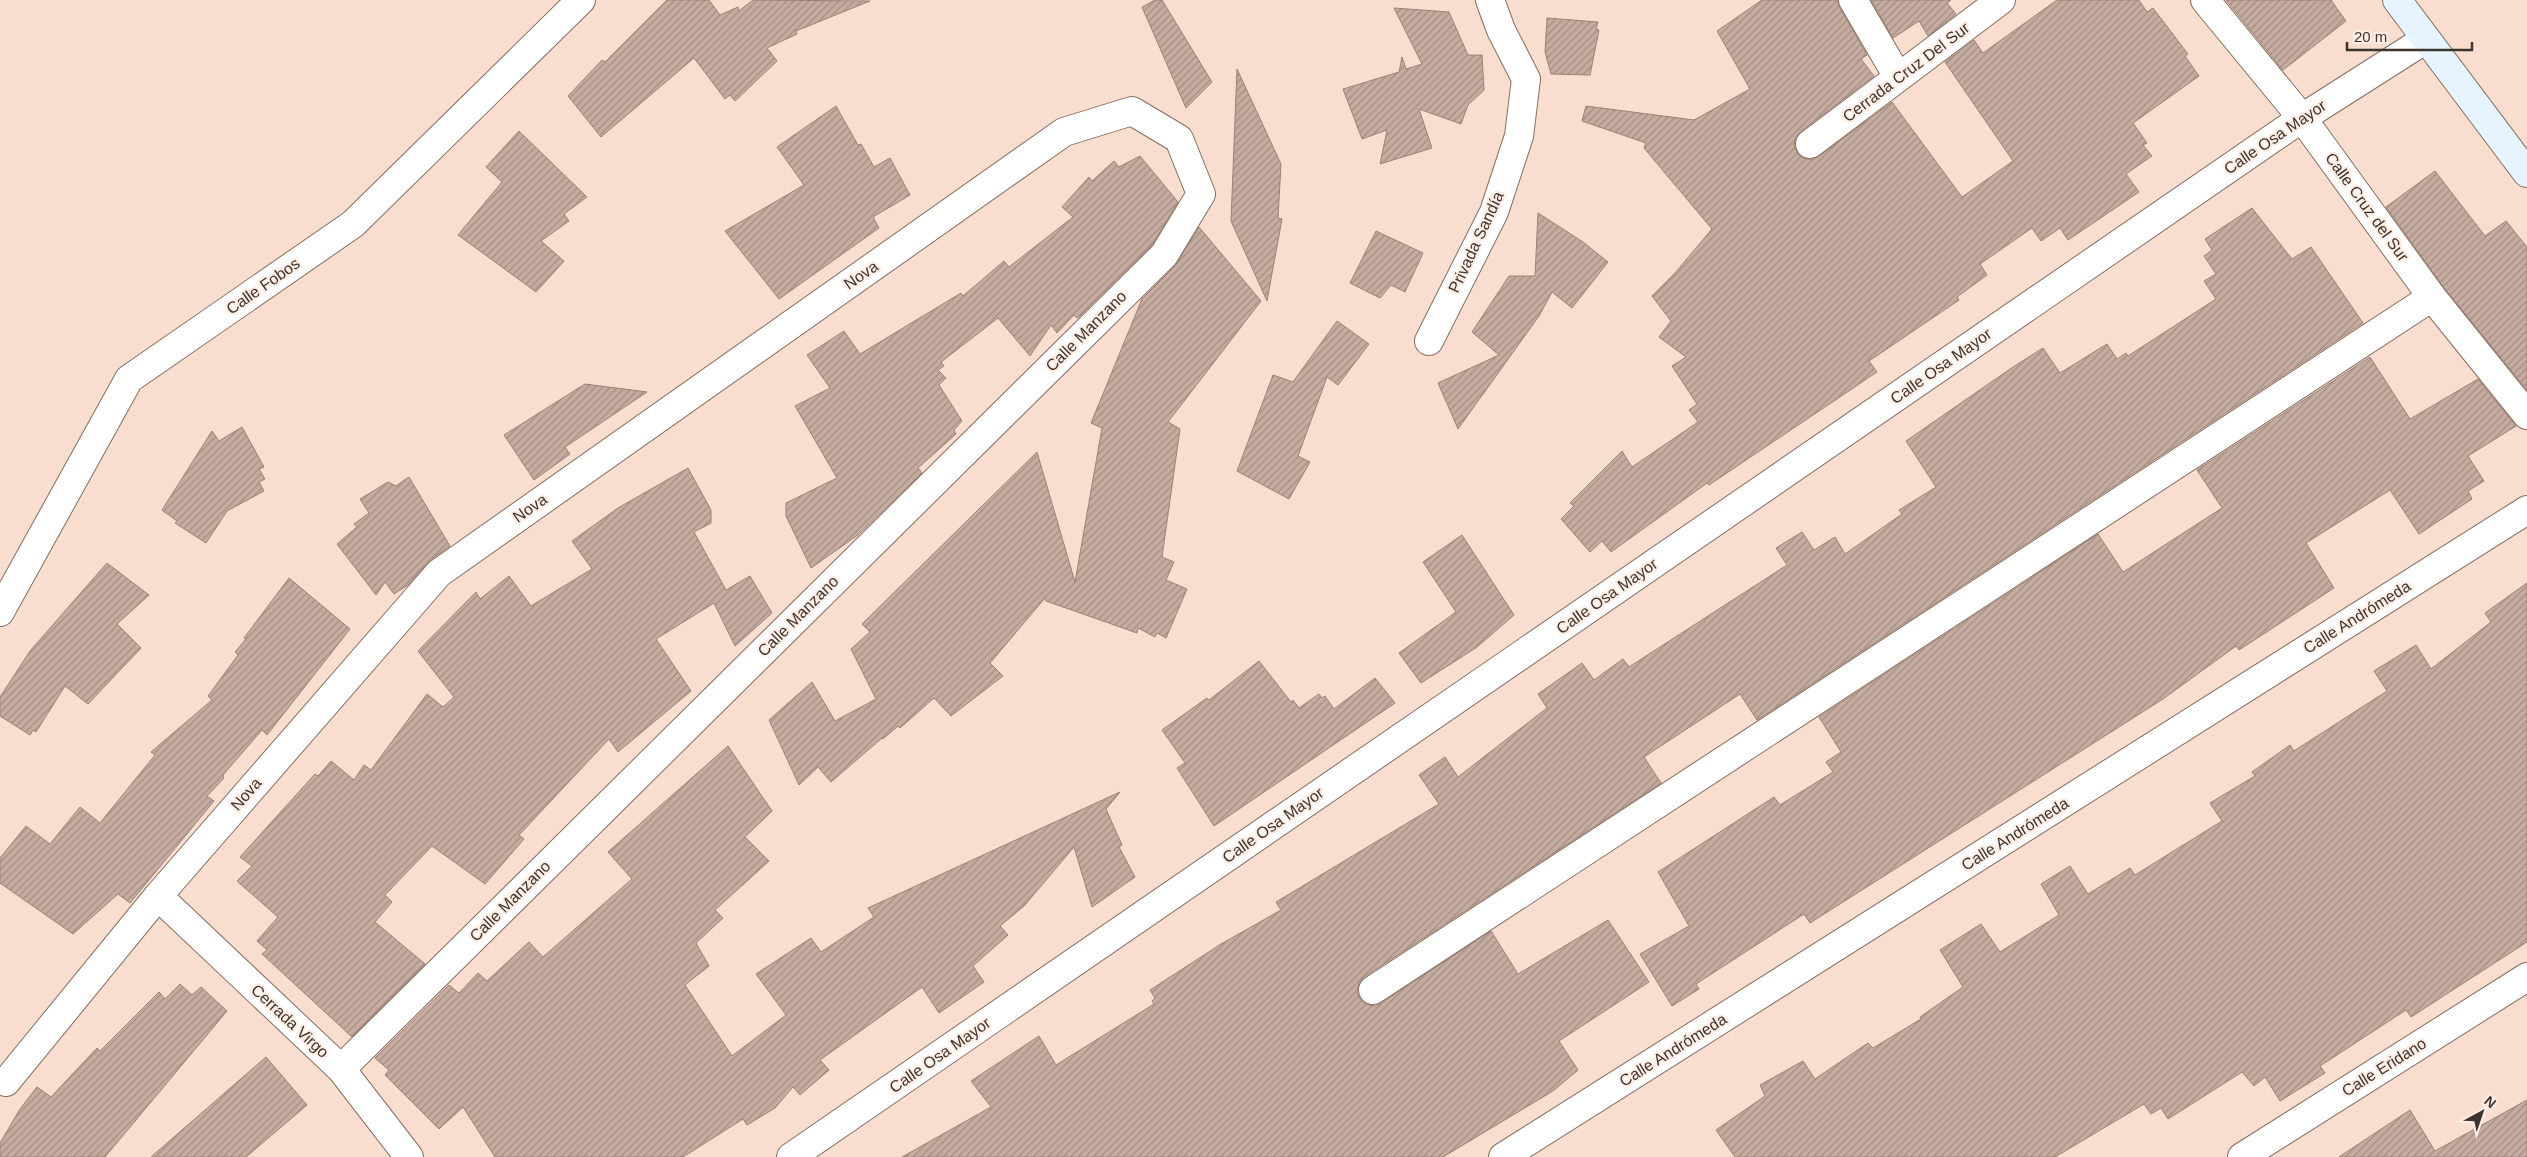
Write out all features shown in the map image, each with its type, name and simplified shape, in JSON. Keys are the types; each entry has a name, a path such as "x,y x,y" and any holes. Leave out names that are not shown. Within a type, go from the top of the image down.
{"street":[{"name":"Calle Fobos","path":"0,612 129,379 353,224 581,0"},
{"name":"Privada Sandía","path":"1429,341 1494,212 1519,136 1526,79 1501,30 1490,0"},
{"path":"1852,0 1898,77"},
{"name":"Cerrada Cruz Del Sur","path":"1810,144 2001,0"},
{"name":"Calle Cruz del Sur","path":"2205,0 2302,118 2432,296 2527,415"},
{"path":"2397,0 2527,173"},
{"name":"Calle Osa Mayor","path":"791,1157 2302,118 2426,39"},
{"name":"Nova","path":"6,1082 158,896 439,573 1064,132 1132,111 1179,139"},
{"name":"Calle Manzano","path":"341,1069 1164,255 1201,194 1179,139"},
{"path":"1374,990 2432,296"},
{"name":"Calle Andrómeda","path":"1503,1157 2527,510"},
{"name":"Cerrada Virgo","path":"158,896 341,1069 399,1154"},
{"name":"Calle Eridano","path":"2242,1157 2527,977"}],"building":[{"path":"667,0 709,0 720,15 738,7 739,11 753,0 870,1 796,31 797,34 767,48 777,61 735,101 730,95 725,99 694,58 601,137 568,96 602,60 605,62"},
{"path":"1155,0 1162,0 1212,82 1186,108 1142,7"},
{"path":"1762,0 1837,0 1867,55 1861,59 1874,76 1800,132 1796,137 1794,145 1798,154 1803,158 1811,160 1819,156 1892,102 1962,197 2013,161 1945,62 1974,40 1983,53 2057,0 2139,0 2147,12 2153,8 2188,54 2185,56 2199,76 2133,123 2147,143 2143,145 2152,156 2126,174 2139,192 2068,240 2060,228 2041,241 2032,228 1980,264 1987,275 1957,297 1959,300 1869,361 1877,372 1709,485 1707,483 1611,552 1602,541 1590,552 1561,519 1574,506 1570,503 1622,451 1632,467 1698,422 1689,410 1697,404 1672,366 1686,357 1659,337 1671,321 1652,296 1675,273 1712,229 1644,148 1646,143 1582,121 1586,106 1694,120 1750,89 1717,31"},
{"path":"1871,0 1951,0 1947,3 1956,14 1928,36 1919,21 1893,38"},
{"path":"2226,0 2331,0 2346,21 2283,70"},
{"path":"1394,8 1449,12 1468,55 1482,55 1484,90 1468,105 1461,124 1419,109 1432,148 1380,164 1387,130 1362,139 1343,89 1399,72 1402,57 1406,69 1422,64"},
{"path":"1547,18 1598,22 1596,29 1599,30 1590,75 1551,74 1545,52"},
{"path":"1237,69 1281,164 1278,218 1282,219 1267,301 1231,221"},
{"path":"836,106 858,145 861,144 874,167 890,158 910,195 873,217 879,228 779,299 725,231 804,185 777,147"},
{"path":"519,131 587,197 564,214 569,221 541,241 564,261 536,292 458,235 502,182 486,167"},
{"path":"1140,156 1178,202 1152,245 1081,315 1077,318 1074,315 1057,333 1051,325 1030,356 998,318 941,362 944,366 938,370 946,378 939,385 962,421 954,430 956,434 918,468 922,473 858,535 811,568 786,516 786,503 837,478 795,406 830,388 807,355 844,331 860,354 961,293 963,296 1004,261 1009,267 1073,217 1062,207 1089,177 1092,181 1114,161 1119,167"},
{"path":"2435,171 2485,236 2506,221 2527,247 2527,390 2444,288 2386,207"},
{"path":"2252,208 2292,259 2311,247 2363,323 1757,720 1740,694 1644,757 1661,783 1364,977 1359,983 1357,991 1360,999 1366,1004 1374,1006 1491,931 1518,974 1608,920 1649,982 1559,1041 1578,1070 1553,1091 1443,1157 902,1157 991,1107 971,1081 1039,1036 1056,1065 1154,1004 1152,1001 1155,998 1150,990 1221,944 1281,910 1276,902 1439,804 1419,775 1445,757 1458,777 1547,708 1538,694 1582,663 1594,680 1623,659 1629,667 1787,565 1776,548 1802,532 1814,550 1835,537 1845,554 1902,514 1899,510 1936,487 1906,441 2013,367 2043,348 2060,373 2107,344 2117,359 2126,353 2128,356 2216,299 2204,281 2216,274 2204,256 2212,250 2205,239"},
{"path":"1538,213 1583,242 1608,262 1572,308 1552,292 1539,316 1458,429 1438,383 1499,355 1472,332 1509,276 1535,276"},
{"path":"1199,227 1261,301 1168,422 1180,429 1162,557 1174,562 1166,580 1187,589 1166,638 1157,633 1155,637 1138,628 1137,633 1046,601 1045,598 990,663 1003,676 951,716 934,698 900,728 898,726 882,738 831,782 818,767 799,785 769,720 812,682 835,721 876,699 851,649 870,632 862,624 1037,452 1075,582 1102,428 1091,423 1142,299 1175,266"},
{"path":"1376,231 1423,253 1405,292 1391,285 1380,298 1350,283"},
{"path":"1337,321 1369,344 1338,385 1327,377 1298,456 1310,462 1289,499 1237,471 1273,375 1293,382"},
{"path":"2370,357 2410,419 2478,379 2516,426 2468,456 2484,481 2468,491 2472,499 2419,534 2390,490 2306,543 2334,588 2239,650 2236,646 2163,699 1810,923 1804,914 1696,984 1699,989 1672,1006 1640,954 1689,926 1658,872 1774,797 1780,805 1833,772 1826,762 1841,752 1819,717 2098,534 2123,572 2222,508 2197,470"},
{"path":"585,384 647,392 565,447 570,454 534,480 504,435"},
{"path":"242,427 264,467 259,469 265,479 259,482 264,491 227,511 206,543 175,523 177,521 162,510 212,431 219,441"},
{"path":"688,468 711,510 711,523 694,532 726,590 750,576 772,613 735,646 714,603 656,639 691,691 618,752 609,739 519,835 524,839 485,884 432,846 385,895 392,902 375,922 425,964 352,1037 262,954 267,950 257,941 278,917 237,881 252,866 240,857 315,774 318,776 331,761 354,780 364,765 371,770 427,694 443,707 454,697 418,651 476,592 480,599 509,576 531,606 592,569 572,541 618,508"},
{"path":"409,477 450,546 430,560 408,585 394,594 385,582 376,595 337,544 357,527 354,524 369,513 360,499 388,482 396,486"},
{"path":"1462,535 1514,615 1477,647 1421,683 1399,653 1456,612 1423,562"},
{"path":"107,563 149,595 117,624 141,648 88,704 65,686 36,732 33,730 30,735 0,716 0,697 30,651"},
{"path":"289,578 350,629 267,735 262,730 223,775 224,778 207,796 214,801 130,903 118,894 73,934 0,883 0,858 26,826 50,844 80,807 100,823 155,755 151,752 212,700 208,696 238,655 235,652"},
{"path":"2527,583 2527,942 2411,1017 2406,1010 2320,1066 2325,1073 2280,1101 2265,1077 2254,1086 2242,1072 2168,1119 2161,1108 2151,1114 2144,1104 2055,1157 1735,1157 1716,1130 1765,1096 1760,1085 1803,1061 1815,1079 1868,1043 1873,1048 1921,1019 1920,1017 1963,987 1940,950 1981,924 2000,952 2059,915 2041,884 2070,866 2088,894 2130,868 2135,875 2222,821 2210,803 2255,776 2252,772 2290,745 2294,751 2387,691 2374,671 2416,645 2431,669 2491,622 2485,613"},
{"path":"1259,661 1291,702 1293,700 1299,708 1319,694 1322,698 1325,696 1334,709 1375,678 1395,703 1214,826 1177,768 1185,763 1162,730 1207,698 1209,700"},
{"path":"728,746 772,811 745,837 769,861 715,910 723,918 696,943 709,966 685,985 732,1056 786,1015 756,974 811,938 821,952 874,917 868,908 1120,792 1106,809 1122,845 1119,847 1135,877 1092,907 1074,847 1024,906 1000,926 1008,935 973,966 984,982 939,1013 922,987 820,1060 829,1070 800,1095 793,1087 775,1108 747,1125 743,1119 683,1157 495,1157 463,1107 439,1129 385,1075 389,1070 375,1058 449,985 459,993 478,973 487,981 529,942 543,957 632,879 608,852"},
{"path":"180,984 192,995 201,987 227,1011 105,1157 0,1157 0,1143 20,1109 37,1087 51,1097 97,1048 100,1051 159,992 165,999"},
{"path":"266,1057 307,1105 246,1157 151,1157"},
{"path":"2527,1100 2527,1157 2339,1157 2410,1110 2435,1151"}]}
